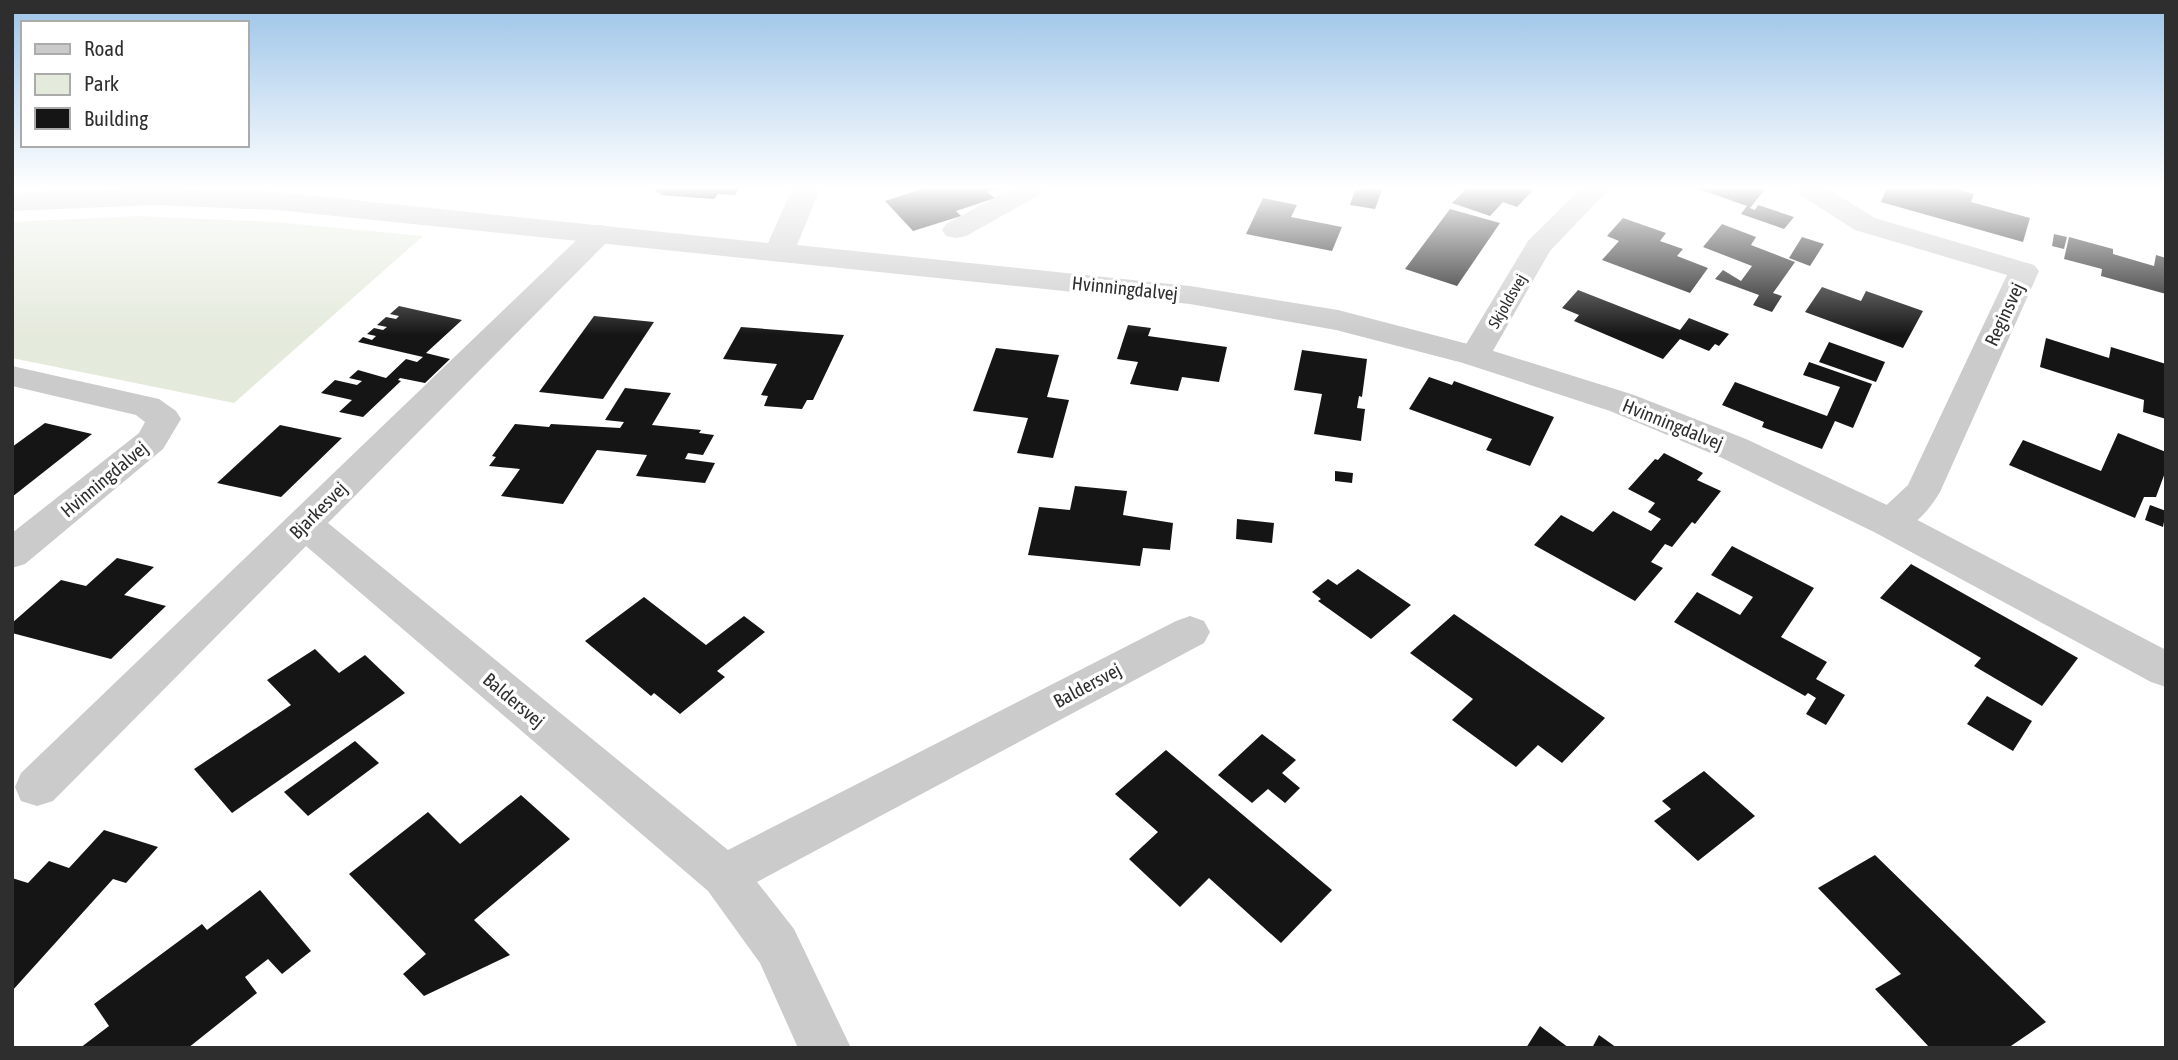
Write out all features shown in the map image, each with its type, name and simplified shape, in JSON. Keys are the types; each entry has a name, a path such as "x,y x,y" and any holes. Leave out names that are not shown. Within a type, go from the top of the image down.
{"street":[{"name":"Bjarkesvej","path":"37,787 596,236"},
{"name":"Hvinningdalvej","path":"633,236 1191,295 1338,320 1475,356 1622,403 1733,448 1890,523 2166,670"},
{"path":"779,252 786,236"},
{"name":"Skjoldsvej","path":"1475,356 1538,247 1548,236"},
{"name":"Reginsvej","path":"1890,523 1922,492 2024,271 1907,236"},
{"name":"Hvinningdalvej","path":"12,376 147,407 164,419 151,441 12,554"},
{"name":"Baldersvej","path":"304,524 724,876 777,946 825,1048"},
{"name":"Baldersvej","path":"724,876 1189,632"}],"green space":[{"path":"12,236 422,236 234,403 12,358"}],"building":[{"path":"1258,236 1338,236 1332,251"},
{"path":"1429,236 1491,236 1457,286 1405,269"},
{"path":"1608,236 1663,236 1660,241 1683,249 1677,256 1708,268 1690,293 1602,260 1619,241"},
{"path":"1712,236 1755,236 1751,245 1795,262 1773,293 1782,296 1772,312 1753,305 1759,295 1715,279 1723,270 1741,281 1752,266 1703,247"},
{"path":"2003,236 2025,236 2023,242"},
{"path":"2054,236 2067,237 2064,249 2052,246"},
{"path":"1802,237 1824,244 1810,266 1789,258"},
{"path":"2069,237 2113,249 2113,254 2154,266 2156,255 2166,258 2166,294 2101,276 2102,269 2064,259"},
{"path":"1822,287 1861,301 1866,291 1923,311 1903,348 1805,312"},
{"path":"1578,290 1680,330 1689,318 1729,334 1719,346 1715,344 1709,351 1680,339 1663,359 1574,321 1579,315 1562,308"},
{"path":"399,306 462,320 426,353 450,359 425,383 400,378 398,380 401,381 363,417 339,412 352,400 321,393 335,380 357,385 362,381 349,378 358,370 386,378 406,359 417,362 423,357 358,342 363,337 372,340 376,336 367,334 374,328 383,330 387,327 377,325 386,317 396,319 399,316 390,314"},
{"path":"594,316 654,322 603,399 539,392"},
{"path":"1128,325 1151,328 1148,336 1227,347 1219,382 1182,377 1178,391 1130,384 1138,362 1117,359"},
{"path":"741,327 844,335 813,400 807,400 802,409 764,406 768,396 761,395 777,364 723,359"},
{"path":"2046,338 2109,358 2111,347 2166,364 2166,419 2143,412 2144,400 2040,367"},
{"path":"1829,342 1885,362 1876,382 1819,362"},
{"path":"996,348 1059,355 1047,397 1069,400 1053,458 1017,453 1028,418 973,411"},
{"path":"1302,350 1367,359 1362,397 1359,396 1357,408 1365,409 1361,441 1314,434 1322,394 1294,390"},
{"path":"1809,362 1872,384 1853,428 1835,421 1822,449 1762,427 1764,422 1722,405 1735,382 1827,416 1840,387 1803,375"},
{"path":"1429,377 1452,385 1454,381 1554,417 1530,466 1486,450 1492,439 1409,409"},
{"path":"625,388 671,393 652,425 701,430 699,433 714,435 703,455 688,453 685,459 715,463 705,483 636,476 647,455 597,450 563,504 501,496 520,469 489,466 496,457 492,456 515,424 620,428 624,422 605,420"},
{"path":"45,423 92,434 12,497 12,447"},
{"path":"280,425 342,438 281,497 217,483"},
{"path":"2118,433 2166,452 2166,470 2156,497 2144,497 2135,518 2009,465 2023,440 2101,471"},
{"path":"1664,453 1703,473 1697,480 1721,491 1695,524 1692,522 1672,547 1665,544 1651,562 1663,568 1635,601 1534,545 1561,515 1593,532 1613,511 1651,531 1661,519 1648,512 1655,503 1628,489 1655,459 1658,460"},
{"path":"1335,471 1353,473 1352,483 1335,481"},
{"path":"1075,486 1127,491 1123,515 1173,523 1170,550 1143,548 1140,566 1028,555 1039,507 1070,510"},
{"path":"2150,505 2166,511 2163,527 2145,520"},
{"path":"1237,519 1274,523 1272,543 1236,539"},
{"path":"1732,546 1814,588 1781,637 1827,662 1816,679 1845,695 1826,725 1806,714 1816,698 1808,693 1805,696 1674,622 1697,592 1740,615 1753,597 1711,575"},
{"path":"117,558 154,567 124,595 166,606 111,659 12,633 12,623 61,580 86,586"},
{"path":"1911,564 2078,658 2042,706 1974,666 1981,658 1880,598"},
{"path":"1358,569 1411,605 1371,639 1318,601 1321,599 1312,592 1328,579 1337,585"},
{"path":"644,597 706,645 744,616 765,632 717,671 725,677 680,714 654,693 651,696 585,641"},
{"path":"1454,614 1605,718 1562,763 1538,745 1516,767 1452,720 1473,699 1410,653"},
{"path":"315,649 339,673 365,655 405,693 232,813 194,769 291,705 267,680"},
{"path":"1987,696 2032,721 2013,751 1967,724"},
{"path":"1262,734 1296,760 1282,773 1300,788 1285,803 1268,789 1252,803 1218,775"},
{"path":"355,741 379,763 308,816 284,792"},
{"path":"1166,750 1332,890 1281,943 1209,878 1180,907 1129,859 1158,832 1115,794"},
{"path":"1704,771 1755,816 1698,861 1654,821 1671,809 1662,801"},
{"path":"521,795 570,839 474,920 510,955 424,996 403,974 426,954 349,874 428,812 460,844"},
{"path":"104,830 158,847 126,883 113,879 12,991 12,878 28,883 49,861 69,868"},
{"path":"1875,855 2046,1022 2008,1048 1930,1048 1875,989 1901,974 1818,888"},
{"path":"260,890 311,951 282,974 268,959 245,977 257,993 188,1048 80,1048 109,1026 94,1004 202,924 207,930"},
{"path":"1540,1026 1569,1048 1526,1048"},
{"path":"1599,1035 1617,1048 1592,1048"}]}
